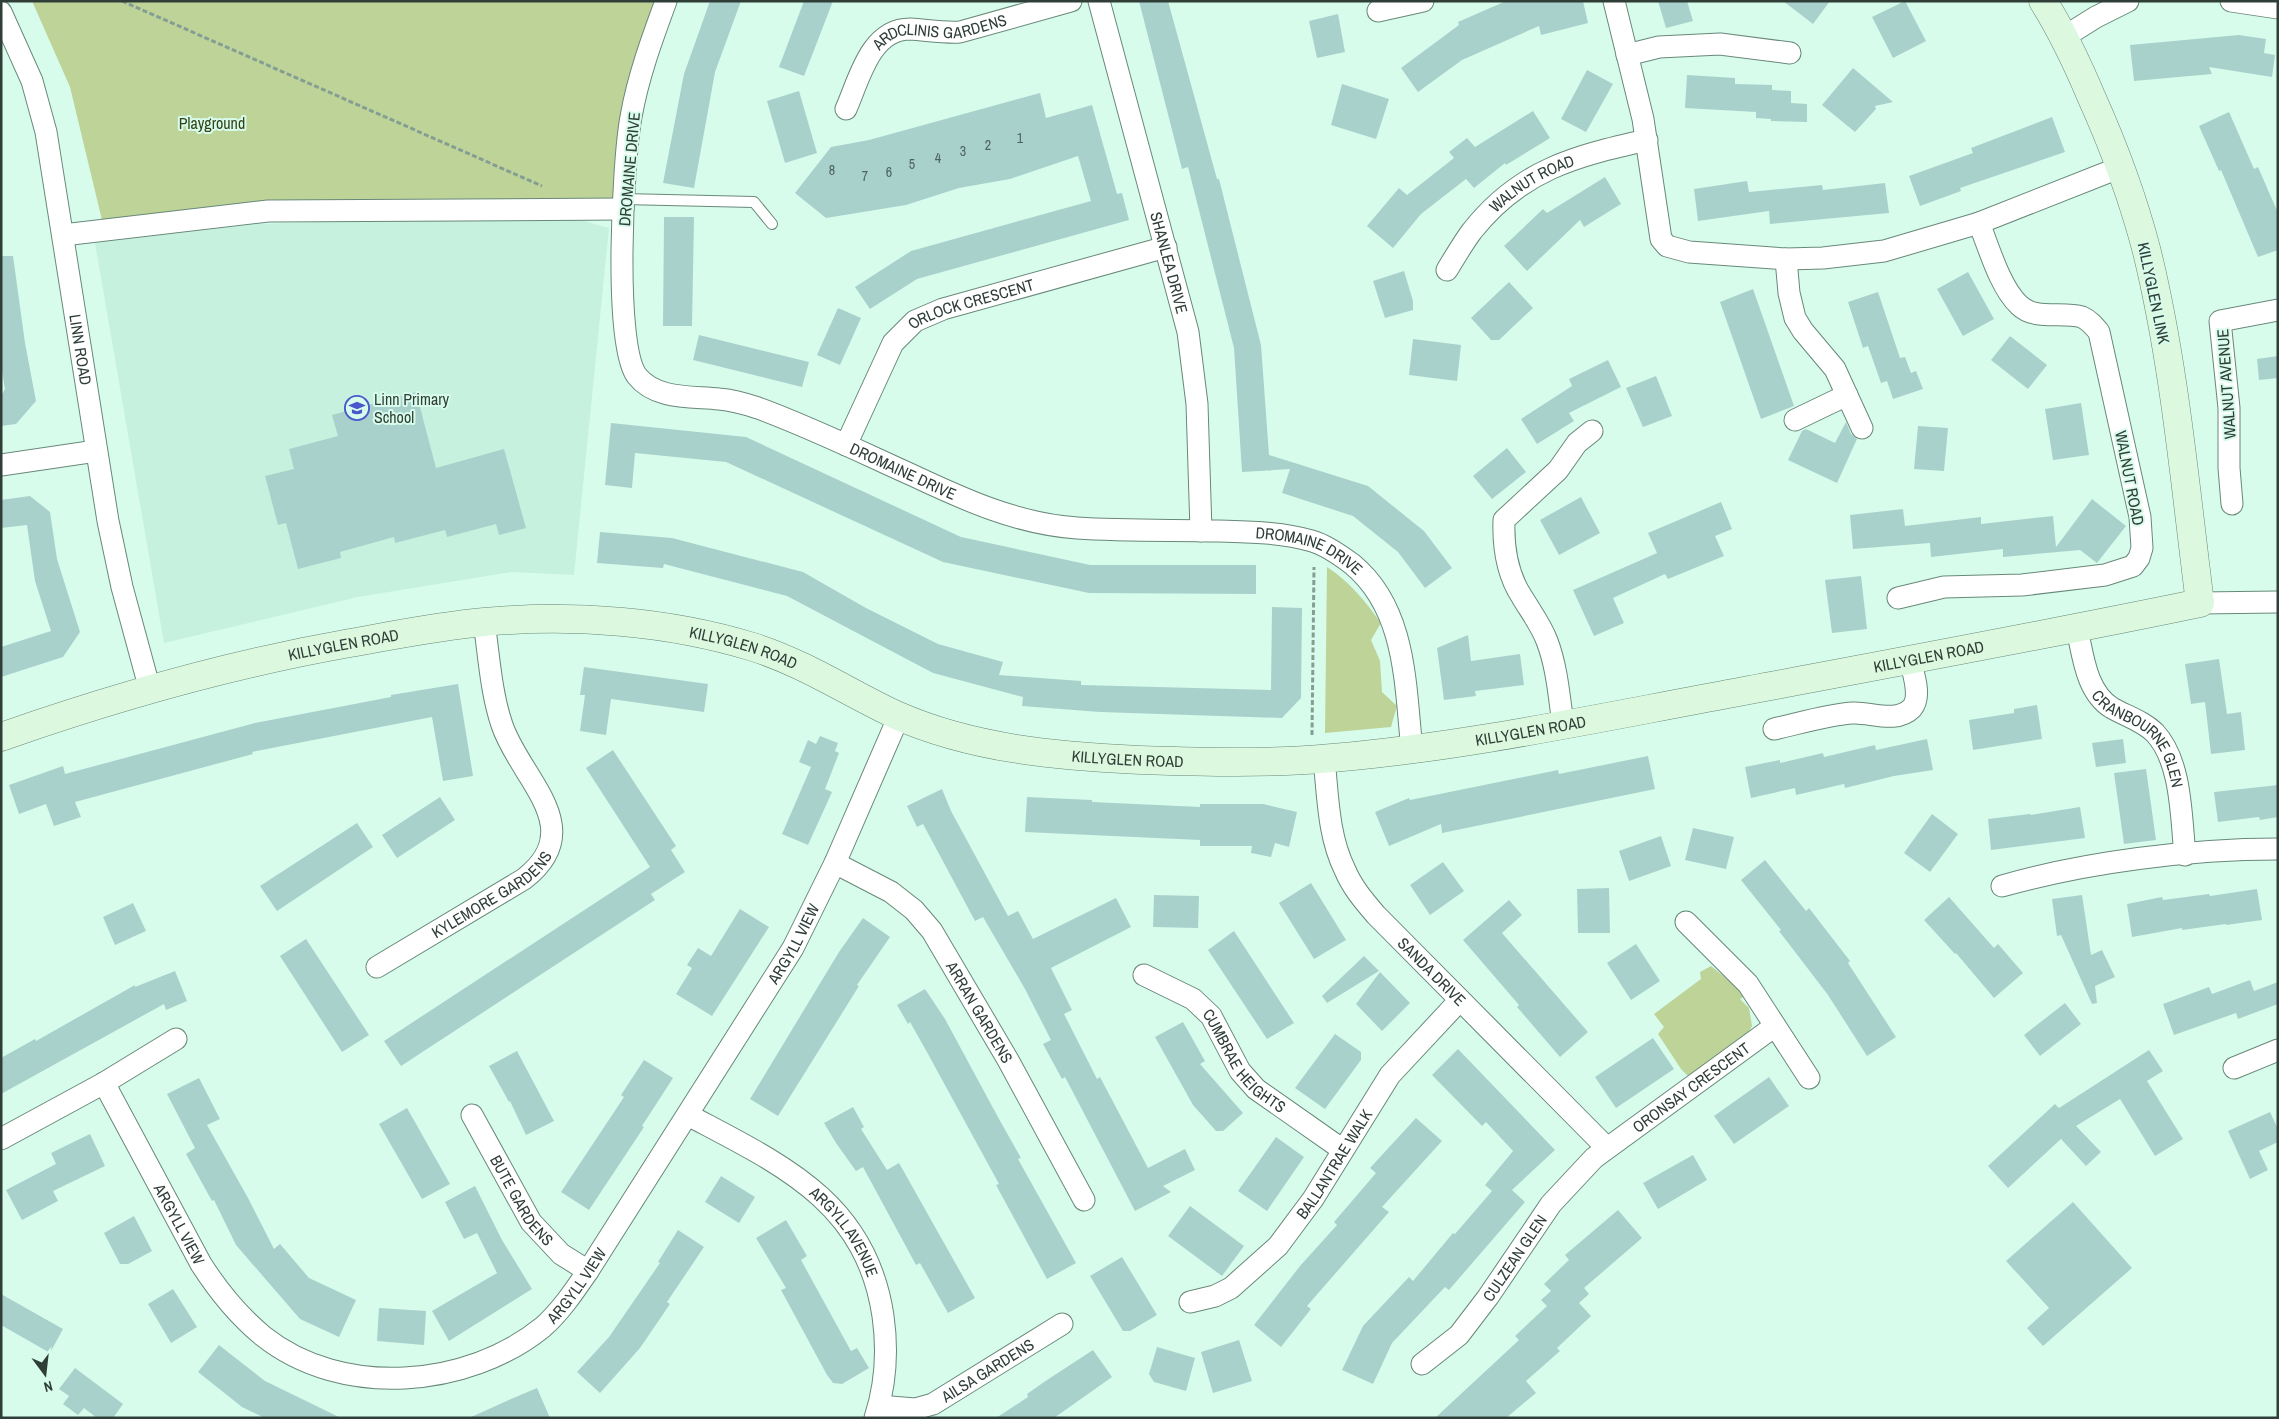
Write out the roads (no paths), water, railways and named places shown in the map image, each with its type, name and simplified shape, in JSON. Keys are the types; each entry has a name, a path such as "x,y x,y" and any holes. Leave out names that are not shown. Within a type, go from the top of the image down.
{"street":[{"name":"DROMAINE DRIVE","path":"666,1 644,63 631,118 623,204 624,332 628,357 637,376 652,388 670,395 724,399 756,407 846,445 968,502 1012,517 1074,528 1271,532 1314,541 1329,548 1354,566 1366,578 1386,607 1398,634 1412,750"},
{"name":"ARDCLINIS GARDENS","path":"846,109 872,50 882,39 896,31 960,32 1071,1"},
{"name":"SHANLEA DRIVE","path":"1099,1 1188,332 1194,369 1201,531"},
{"path":"1378,11 1423,1"},
{"path":"1614,1 1647,140 1659,232 1667,246 1689,252 1786,258 1823,258 1884,251 1979,223 2121,167"},
{"name":"KILLYGLEN LINK","path":"2043,1 2064,37 2121,167 2144,244 2157,296 2167,357 2200,603"},
{"path":"2064,37 2096,17 2128,1"},
{"path":"2231,1 2278,8"},
{"name":"LINN ROAD","path":"1,12 24,61 41,111 51,153 96,451 120,578 150,690"},
{"path":"1628,55 1659,47 1720,44 1790,53"},
{"name":"WALNUT ROAD","path":"1447,270 1471,233 1491,209 1527,181 1550,168 1575,158 1647,140"},
{"path":"63,236 268,211 623,204"},
{"name":"WALNUT ROAD","path":"1898,598 1944,587 2022,585 2105,575 2133,566 2142,548 2140,517 2099,332 2090,321 2081,317 2037,314 2020,307 2008,293 1979,223"},
{"name":"ORLOCK CRESCENT","path":"846,445 893,343 915,321 943,308 1166,247"},
{"path":"1786,258 1789,293 1796,318 1803,331 1835,369 1862,428"},
{"name":"WALNUT AVENUE","path":"2232,504 2229,468 2229,408 2220,321 2278,310"},
{"path":"1795,420 1847,395"},
{"path":"1563,724 1554,668 1546,640 1534,615 1521,596 1505,554 1504,520 1558,470 1577,443 1592,431"},
{"path":"1,466 96,451"},
{"name":"KILLYGLEN ROAD","path":"1,737 150,690 273,657 418,631 484,622 545,619 602,621 708,635 758,648 803,668 899,716 983,743 1034,752 1149,760 1248,762 1318,759 1412,750 1563,724 2077,629 2200,603 2278,602"},
{"name":"KYLEMORE GARDENS","path":"377,967 524,879 544,859 551,843 551,817 548,809 513,749 502,726 484,622"},
{"name":"CRANBOURNE GLEN","path":"2077,629 2087,668 2096,692 2110,707 2141,722 2155,733 2164,747 2171,764 2179,796 2185,855"},
{"path":"1774,729 1853,713 1885,716 1903,714 1912,707 1917,696 1910,660"},
{"name":"ARGYLL VIEW","path":"104,1083 201,1264 216,1287 263,1336 286,1351 317,1365 355,1375 402,1379 442,1374 483,1363 513,1348 544,1326 564,1305 588,1271 793,948 835,864 899,716"},
{"name":"SANDA DRIVE","path":"1318,759 1335,841 1352,885 1376,915 1606,1147"},
{"path":"2002,886 2051,872 2185,855 2278,848"},
{"name":"ARRAN GARDENS","path":"835,864 891,892 914,910 932,931 1008,1060 1084,1200"},
{"path":"1686,922 1748,984 1809,1078"},
{"name":"CUMBRAE HEIGHTS","path":"1144,975 1193,999 1211,1016 1240,1071 1256,1089 1343,1150"},
{"name":"BALLANTRAE WALK","path":"1190,1302 1215,1296 1231,1288 1278,1246 1313,1198 1390,1076 1460,1000"},
{"name":"ORONSAY CRESCENT","path":"1606,1147 1775,1026"},
{"path":"1,1139 104,1083 176,1039"},
{"path":"2234,1068 2278,1050"},
{"name":"BUTE GARDENS","path":"472,1115 523,1210 536,1228 561,1254 588,1271"},
{"name":"ARGYLL AVENUE","path":"688,1115 785,1168 823,1197 849,1228 875,1282 882,1311 886,1353 884,1381 877,1412"},
{"name":"CULZEAN GLEN","path":"1422,1364 1459,1335 1488,1297 1551,1204 1588,1163 1606,1147"},
{"name":"AILSA GARDENS","path":"877,1412 915,1409 933,1404 1062,1324"}],"lane":[{"path":"623,204 754,202 772,224"}],"place":[{"name":"Linn Primary School","path":"357,408"}],"park label":[{"name":"Playground","path":"212,123"}]}
